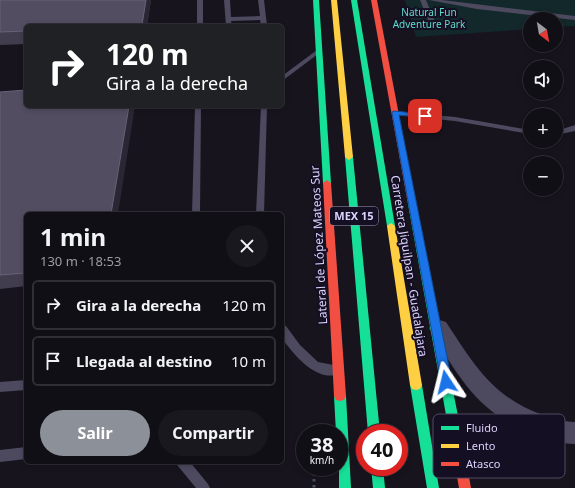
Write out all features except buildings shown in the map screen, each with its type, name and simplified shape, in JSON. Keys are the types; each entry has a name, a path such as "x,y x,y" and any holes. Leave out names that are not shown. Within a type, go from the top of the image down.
{"main road":[{"name":"Lateral de López Mateos Sur","path":"316,0 345,488"},
{"name":"MEX 15","path":"334,0 373,424"},
{"name":"Carretera Jiquilpan - Guadalajara","path":"354,0 433,488"},
{"path":"374,0 452,414"},
{"path":"378,476 379,488"},
{"path":"463,478 465,488"}],"street":[{"path":"435,322 471,377 492,399 514,414"}],"lane":[{"path":"200,0 200,24"},
{"path":"227,0 229,23 264,18"},
{"path":"261,0 264,24"},
{"path":"423,0 432,22"},
{"path":"432,0 477,7 575,18"},
{"path":"473,0 477,7"},
{"path":"284,78 319,51"},
{"path":"196,212 198,108"},
{"path":"260,212 264,108"},
{"path":"395,113 455,120 523,131"},
{"path":"563,132 572,130 575,127"},
{"path":"284,332 289,340 314,366 338,370"},
{"path":"0,387 24,385"},
{"path":"0,456 24,453"},
{"path":"184,464 204,488"}],"path":[{"path":"314,476 314,488"}],"green space":[{"name":"Natural Fun Adventure Park","path":"405,0 575,0 575,26 563,27 563,12 523,12 523,29 416,37"}],"traffic: fast":[{"path":"316,0 327,183"},
{"path":"354,0 391,226"},
{"path":"349,157 373,424"},
{"path":"412,204 452,414"},
{"path":"416,385 433,488"},
{"path":"340,396 345,488"},
{"path":"378,476 379,488"}],"traffic: slow":[{"path":"334,0 349,157"},
{"path":"391,226 416,385"}],"traffic: jam":[{"path":"374,0 412,204"},
{"path":"327,183 340,396"},
{"path":"463,478 465,488"}],"route":[{"path":"425,116 395,113 446,382"}]}
